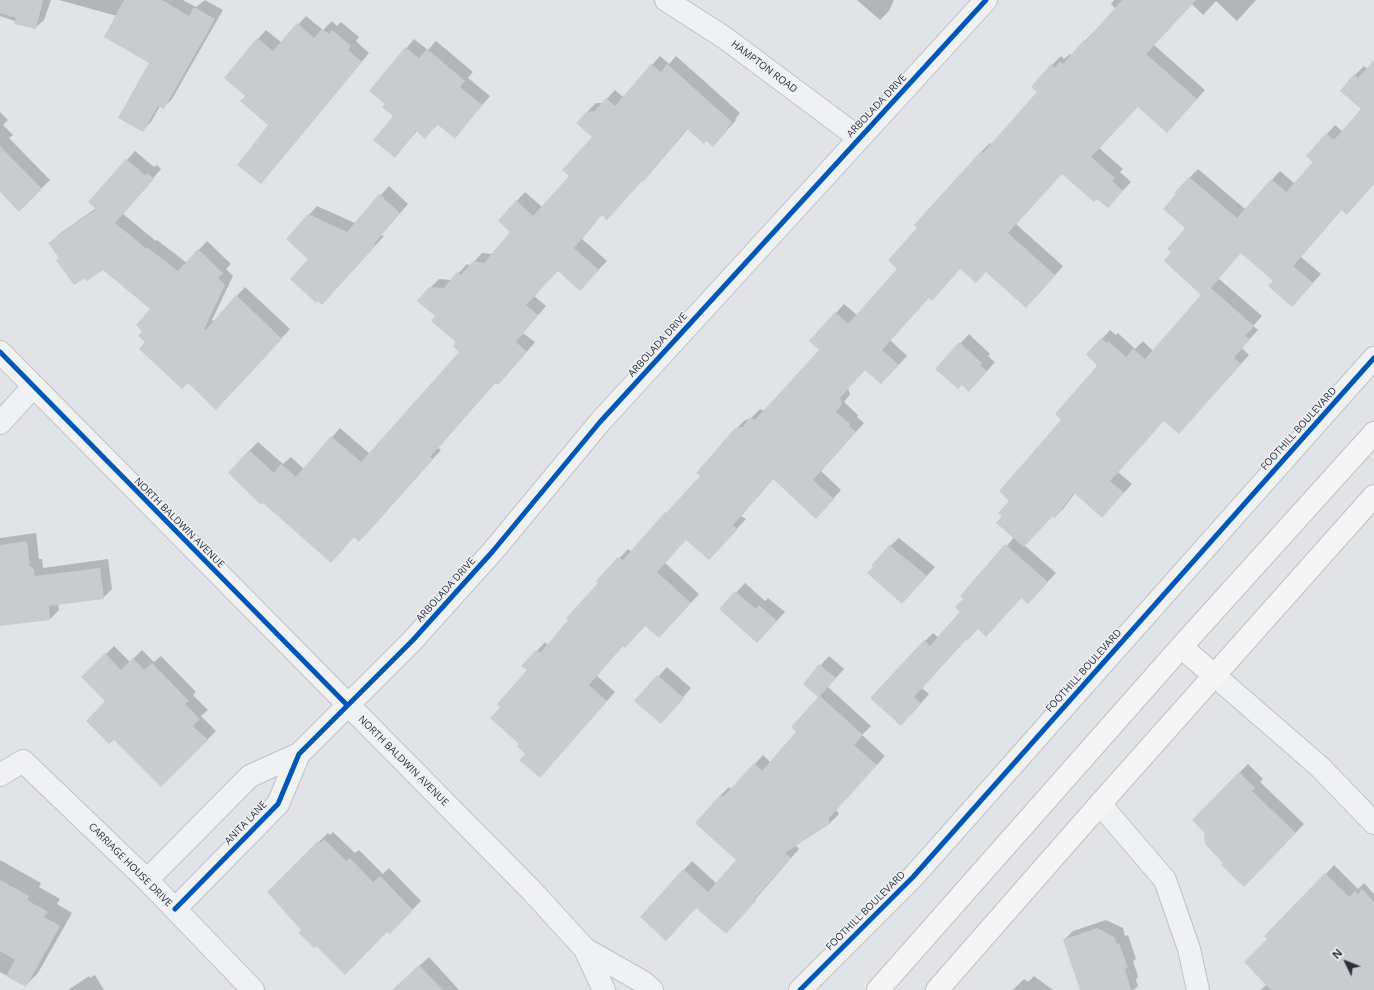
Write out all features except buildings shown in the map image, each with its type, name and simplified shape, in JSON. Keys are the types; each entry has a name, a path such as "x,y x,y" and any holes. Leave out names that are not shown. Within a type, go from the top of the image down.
{"main road":[{"path":"878,990 1181,647 1374,433"},
{"path":"937,990 1214,675 1374,496"},
{"path":"1181,647 1214,675"}],"street":[{"name":"HAMPTON ROAD","path":"666,0 725,38 859,138"},
{"name":"ARBOLADA DRIVE","path":"347,705 428,624 493,551 600,422 986,0"},
{"name":"NORTH BALDWIN AVENUE","path":"0,352 532,891 585,949 642,982 652,990"},
{"name":"FOOTHILL BOULEVARD","path":"800,990 913,877 1374,358"},
{"path":"0,423 33,387"},
{"path":"1214,675 1320,767 1374,823"},
{"name":"ANITA LANE","path":"147,880 250,776 299,754 347,705"},
{"name":"ANITA LANE","path":"175,909 278,804 299,754"},
{"name":"CARRIAGE HOUSE DRIVE","path":"0,775 23,761 147,880 254,990"},
{"path":"1100,804 1165,880 1189,949 1198,990"},
{"name":"NORTH BALDWIN AVENUE","path":"585,949 604,990"}],"cycle path":[{"path":"175,909 278,804 299,754 413,640 493,551 600,422 986,0"},
{"path":"0,352 347,705"},
{"path":"800,990 913,877 1374,358"}]}
